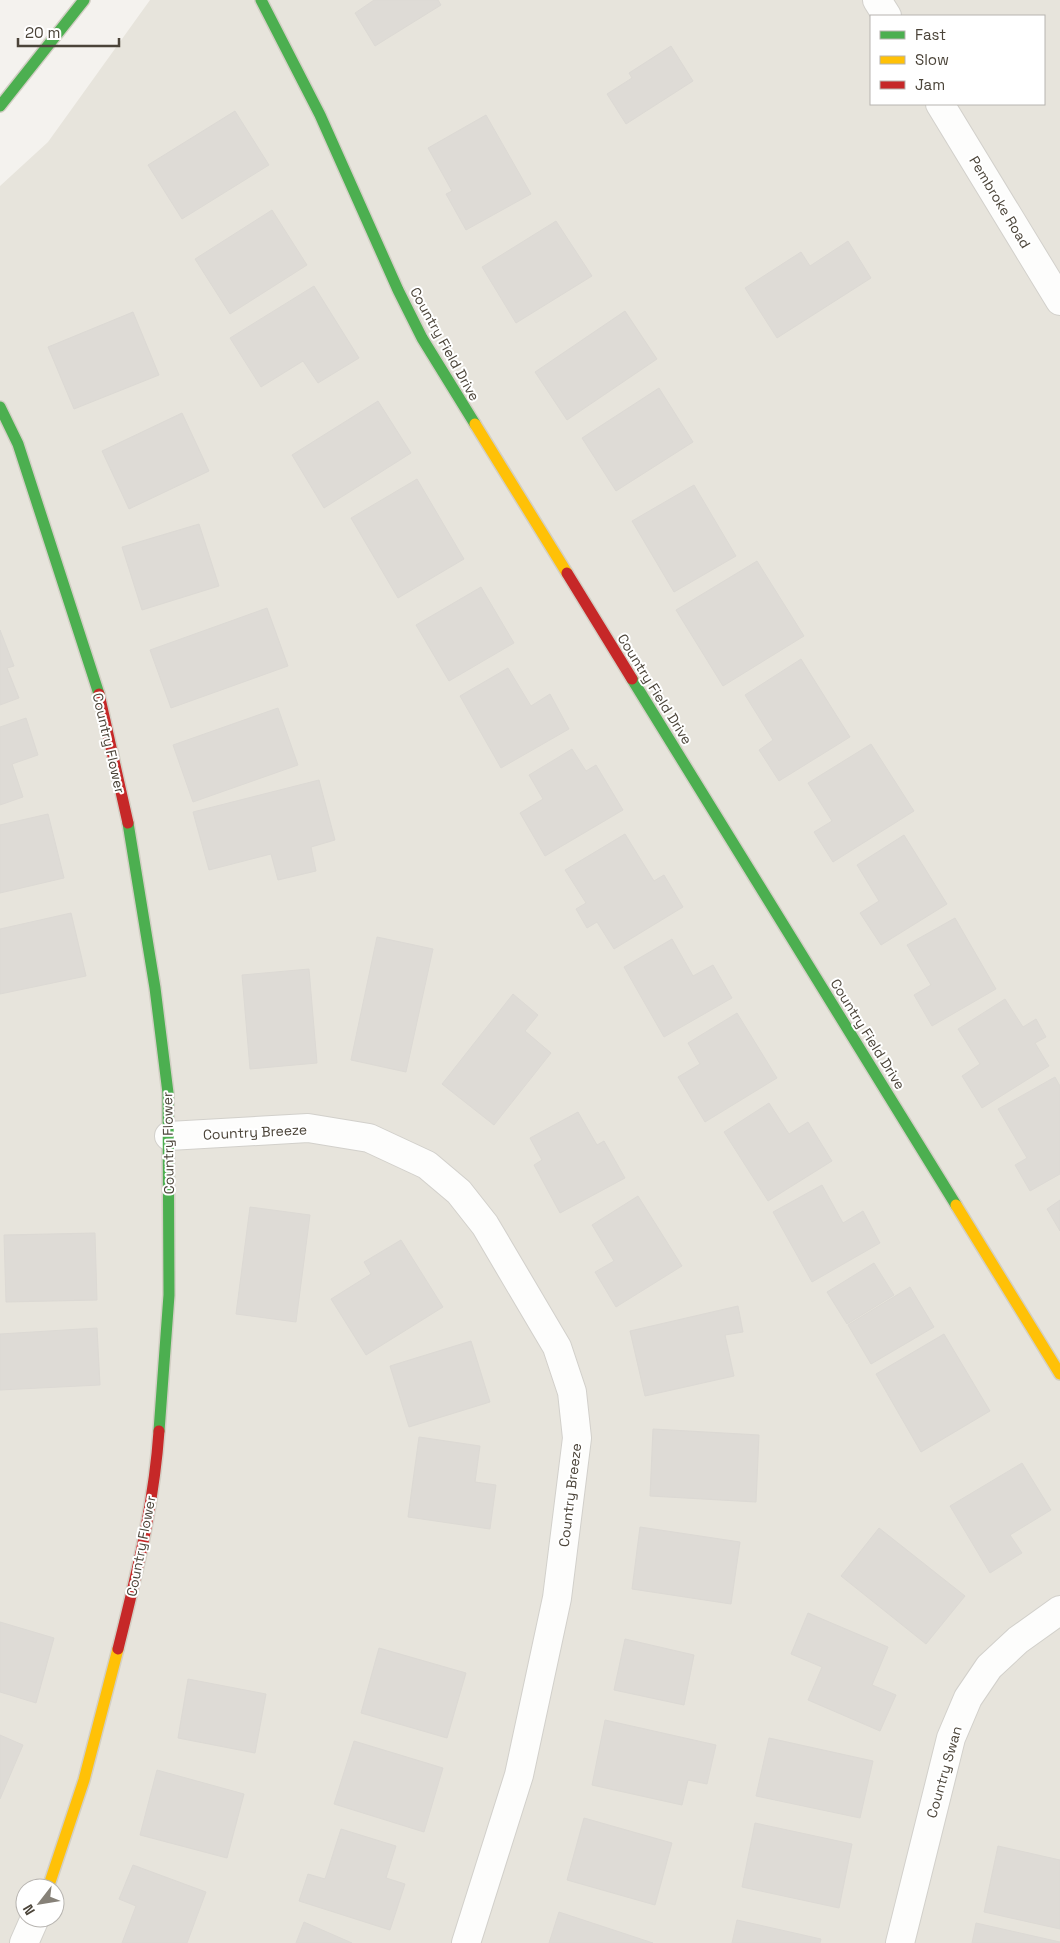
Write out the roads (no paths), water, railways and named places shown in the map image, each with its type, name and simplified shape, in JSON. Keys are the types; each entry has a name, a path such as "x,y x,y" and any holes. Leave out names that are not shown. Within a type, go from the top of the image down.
{"street":[{"path":"0,106 84,0"},
{"name":"Country Field Drive","path":"261,0 320,115 398,290 426,345 1060,1374"},
{"path":"877,0 886,15"},
{"name":"Pembroke Road","path":"941,105 1060,301"},
{"name":"Country Flower","path":"0,407 18,444 104,718 128,823 155,988 168,1093 169,1295 157,1463 138,1567 113,1671 84,1780 51,1878"},
{"name":"Country Breeze","path":"169,1136 308,1128 370,1138 426,1165 459,1192 485,1225 557,1347 572,1392 577,1438 557,1598 519,1776 466,1943"},
{"name":"Country Swan","path":"900,1943 951,1738 968,1698 989,1667 1018,1640 1060,1610"},
{"path":"24,1943 31,1928"}]}
